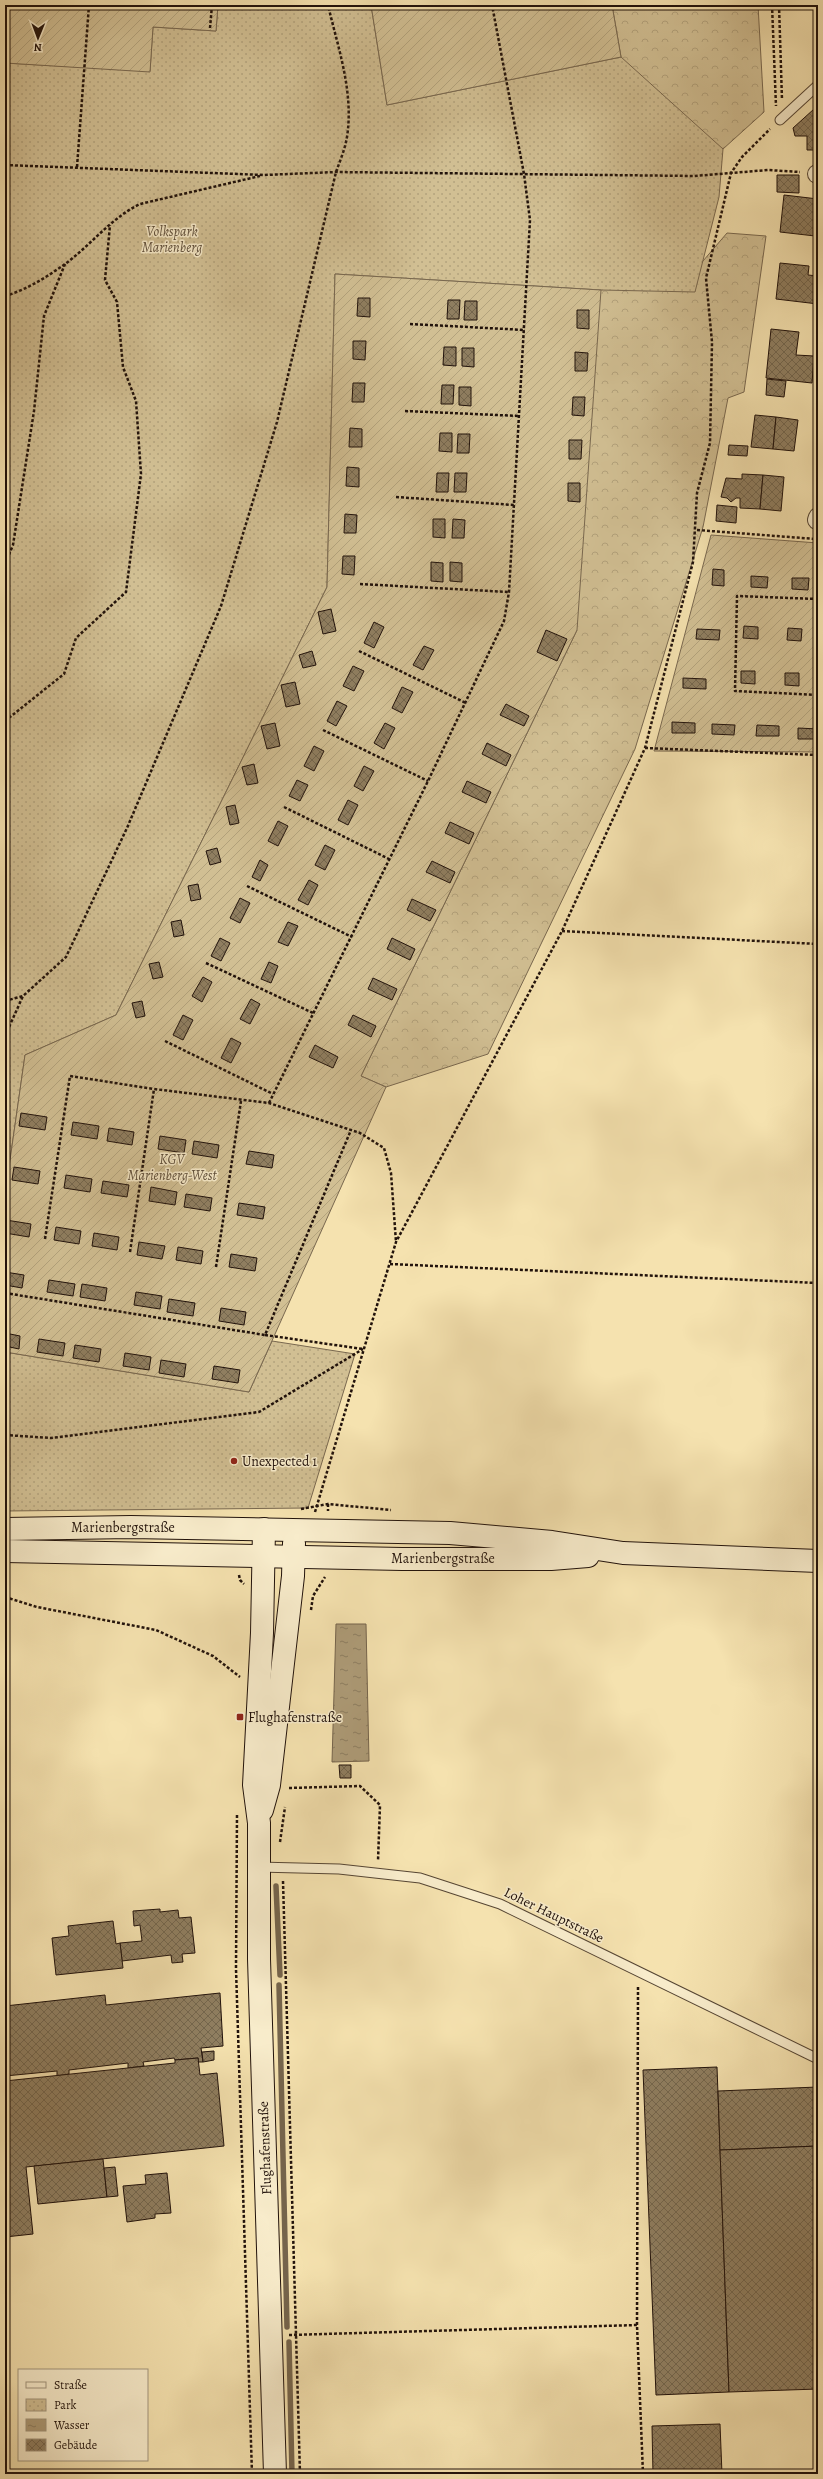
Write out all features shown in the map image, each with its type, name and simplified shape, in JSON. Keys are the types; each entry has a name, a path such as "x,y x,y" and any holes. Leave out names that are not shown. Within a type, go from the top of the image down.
{"main road":[{"name":"Marienbergstraße","path":"5,1529 131,1527 450,1533 552,1542 623,1553 818,1561"},
{"path":"263,1556 264,1529"},
{"name":"Flughafenstraße","path":"259,1823 283,1787 295,1557 291,1530"},
{"name":"Marienbergstraße","path":"5,1551 295,1557 551,1559 623,1553"},
{"name":"Flughafenstraße","path":"263,1556 263,1619 254,1785 259,1823 258,1867 275,2474"}],"lane":[{"path":"780,120 818,85"},
{"name":"Loher Hauptstraße","path":"258,1867 339,1869 420,1878 500,1904 818,2059"}],"path":[{"path":"77,167 89,5"},
{"path":"210,28 212,5"},
{"path":"5,1036 23,996 66,957 127,828 221,606 277,422 336,172 347,138 349,111 347,82 328,5"},
{"path":"270,1103 273,1094 352,937 466,703 504,621 509,592 525,330 530,220 524,174 492,5"},
{"path":"772,5 776,105 780,120"},
{"path":"313,1530 315,1508 396,1242 562,930 645,748 652,716 693,562 697,530 697,493 710,443 712,342 706,278 731,173 742,157 780,120 782,104 779,5"},
{"path":"5,165 264,175 336,172 694,176 768,170 818,174"},
{"path":"5,296 19,292 65,264 127,210 140,204 264,175"},
{"path":"5,721 64,674 76,638 126,592 141,474 136,401 123,367 117,302 105,280 110,225"},
{"path":"5,564 13,545 33,419 44,316 65,264"},
{"path":"410,324 525,330"},
{"path":"405,411 520,416"},
{"path":"396,497 514,505"},
{"path":"697,530 816,539"},
{"path":"360,584 509,592"},
{"path":"818,599 737,596 735,691 818,695"},
{"path":"359,651 466,703"},
{"path":"323,730 428,781"},
{"path":"645,748 818,755"},
{"path":"284,807 389,859"},
{"path":"247,886 352,937"},
{"path":"562,930 818,944"},
{"path":"206,963 313,1013"},
{"path":"5,1001 23,996"},
{"path":"164,1041 273,1094"},
{"path":"45,1239 70,1076 241,1101 270,1103 351,1130 384,1148 391,1173 396,1242"},
{"path":"130,1252 154,1089"},
{"path":"216,1267 241,1101"},
{"path":"265,1335 351,1130"},
{"path":"390,1264 818,1282"},
{"path":"5,1294 364,1349"},
{"path":"5,1435 51,1438 259,1412 364,1349"},
{"path":"311,1612 313,1596 328,1573"},
{"path":"5,1597 37,1607 156,1630 213,1656 258,1692"},
{"path":"283,1787 360,1786 380,1805 377,1874"},
{"path":"285,1804 280,1843 282,1868 300,2474"},
{"path":"638,1972 637,2325 642,2474"},
{"path":"270,2335 637,2325"}],"green space":[{"path":"5,5 218,5 216,31 153,27 150,72 5,63"},
{"name":"Volkspark Marienberg","path":"218,5 371,5 387,105 621,57 723,149 719,197 695,292 601,290 335,274 327,587 116,1015 25,1055 5,1195 5,63 150,71 153,27 216,31"},
{"path":"371,5 387,104 621,57 612,5 758,5 764,112 723,149 548,125 364,130"},
{"path":"371,5 612,5 621,57 387,105"},
{"path":"727,233 766,236 744,392 728,398 703,527 635,749 488,1054 386,1087 361,1076 577,630 25,1055 5,1195 5,825 242,303 685,282"},
{"name":"KGV Marienberg-West","path":"335,274 601,290 577,630 361,1076 386,1087 249,1392 5,1352 5,1195 25,1055 116,1015 327,587"},
{"path":"711,535 818,543 818,752 654,751"},
{"path":"272,1341 355,1354 308,1508 5,1511 5,1352 249,1392"}],"water":[{"path":"336,1624 366,1624 369,1761 332,1762"}],"building":[{"path":"814,109 814,130 818,130 818,150 807,150 807,136 795,136 793,128"},
{"path":"777,175 799,175 799,193 777,192"},
{"path":"784,195 818,199 815,236 780,232"},
{"path":"780,263 809,266 808,275 818,276 818,304 776,299"},
{"path":"358,298 370,298 370,317 357,316"},
{"path":"448,300 460,300 459,319 447,319"},
{"path":"465,301 477,301 477,320 464,320"},
{"path":"577,310 589,310 589,329 577,328"},
{"path":"771,329 799,332 796,355 814,356 812,383 766,378"},
{"path":"353,341 366,341 365,360 353,359"},
{"path":"444,347 456,347 456,366 443,365"},
{"path":"462,348 474,348 474,367 462,366"},
{"path":"575,352 588,353 587,371 575,371"},
{"path":"767,379 786,381 784,397 766,395"},
{"path":"353,383 365,383 364,402 352,402"},
{"path":"442,385 454,385 453,404 441,404"},
{"path":"459,387 471,387 471,406 459,405"},
{"path":"573,397 585,397 584,416 572,415"},
{"path":"755,415 776,417 773,449 751,447"},
{"path":"776,417 798,420 794,451 773,449"},
{"path":"350,428 362,429 362,447 349,447"},
{"path":"440,433 452,433 452,452 439,451"},
{"path":"458,434 470,434 469,453 457,453"},
{"path":"569,440 582,440 581,459 569,459"},
{"path":"729,445 748,446 747,456 728,455"},
{"path":"347,467 359,468 359,487 346,486"},
{"path":"437,473 449,473 448,492 436,492"},
{"path":"455,473 467,473 466,492 454,492"},
{"path":"742,474 763,475 760,509 740,508 740,498 736,498 731,502 727,498 721,497 726,478 742,479"},
{"path":"763,475 784,477 781,511 760,509"},
{"path":"568,483 580,483 580,502 568,501"},
{"path":"717,505 737,507 736,523 716,521"},
{"path":"345,514 357,515 356,533 344,533"},
{"path":"433,519 445,519 445,538 433,537"},
{"path":"453,519 465,520 464,538 452,538"},
{"path":"343,556 355,556 354,575 342,574"},
{"path":"431,562 443,563 443,582 431,581"},
{"path":"450,562 462,563 462,582 450,581"},
{"path":"713,569 724,570 724,586 712,585"},
{"path":"751,576 768,577 767,588 751,587"},
{"path":"792,578 809,578 808,590 792,589"},
{"path":"331,609 336,631 323,634 318,612"},
{"path":"374,622 384,627 374,648 364,643"},
{"path":"744,626 758,627 758,639 743,638"},
{"path":"788,628 802,629 801,641 787,640"},
{"path":"697,629 720,630 719,640 696,639"},
{"path":"546,630 567,639 557,661 537,652"},
{"path":"424,646 434,650 423,670 413,665"},
{"path":"312,651 316,665 303,668 299,655"},
{"path":"353,666 364,671 354,691 343,686"},
{"path":"741,671 755,671 755,684 741,683"},
{"path":"785,673 799,673 799,686 785,685"},
{"path":"683,678 706,679 706,689 683,688"},
{"path":"295,682 300,704 286,707 281,685"},
{"path":"402,687 413,692 402,713 392,708"},
{"path":"337,701 347,706 336,726 327,721"},
{"path":"506,704 529,716 524,726 500,715"},
{"path":"672,722 695,723 695,733 672,733"},
{"path":"275,723 280,746 267,749 261,726"},
{"path":"385,723 395,728 384,749 374,743"},
{"path":"712,724 735,725 734,735 712,734"},
{"path":"757,725 779,726 779,736 756,736"},
{"path":"798,728 818,729 818,739 798,739"},
{"path":"487,743 511,755 506,766 482,754"},
{"path":"314,746 324,751 314,771 304,766"},
{"path":"254,764 258,783 247,785 242,767"},
{"path":"364,766 374,771 363,791 354,786"},
{"path":"297,780 308,785 300,801 289,796"},
{"path":"467,781 491,792 486,803 462,792"},
{"path":"348,800 358,805 348,825 338,820"},
{"path":"235,805 239,823 230,825 226,807"},
{"path":"278,821 288,826 278,846 268,841"},
{"path":"450,822 474,833 469,844 445,833"},
{"path":"325,845 335,850 325,870 315,865"},
{"path":"217,848 221,862 210,865 206,851"},
{"path":"260,860 268,865 260,881 252,877"},
{"path":"432,861 455,872 450,883 426,872"},
{"path":"309,880 318,885 308,905 298,900"},
{"path":"198,884 201,899 191,901 188,886"},
{"path":"240,898 250,903 240,923 230,918"},
{"path":"412,899 436,910 430,921 407,910"},
{"path":"181,920 184,935 174,937 171,922"},
{"path":"288,922 298,926 288,946 278,942"},
{"path":"220,938 230,943 221,961 211,956"},
{"path":"392,938 415,949 410,960 387,949"},
{"path":"159,962 163,977 153,979 149,964"},
{"path":"269,962 278,966 271,983 261,979"},
{"path":"203,977 212,982 202,1002 192,996"},
{"path":"373,978 397,989 392,1000 368,989"},
{"path":"251,999 260,1004 250,1024 240,1019"},
{"path":"142,1001 145,1016 136,1018 132,1003"},
{"path":"183,1015 193,1020 183,1040 173,1035"},
{"path":"353,1015 376,1026 371,1037 348,1025"},
{"path":"231,1038 241,1043 231,1063 221,1058"},
{"path":"315,1045 338,1057 333,1068 309,1057"},
{"path":"21,1113 47,1117 45,1130 19,1126"},
{"path":"73,1122 99,1126 97,1139 71,1135"},
{"path":"109,1128 134,1132 132,1145 107,1141"},
{"path":"160,1136 186,1140 184,1153 158,1149"},
{"path":"194,1141 219,1145 217,1158 192,1154"},
{"path":"249,1151 274,1155 272,1168 246,1164"},
{"path":"14,1167 40,1171 38,1184 12,1180"},
{"path":"66,1175 92,1179 90,1192 64,1188"},
{"path":"103,1181 129,1185 127,1197 101,1193"},
{"path":"151,1187 177,1192 175,1205 149,1201"},
{"path":"186,1194 212,1198 210,1211 184,1207"},
{"path":"239,1203 265,1207 263,1219 237,1215"},
{"path":"6,1220 31,1224 29,1237 5,1233"},
{"path":"56,1227 81,1231 79,1244 54,1240"},
{"path":"94,1233 119,1237 117,1250 92,1246"},
{"path":"139,1242 165,1246 162,1259 137,1255"},
{"path":"178,1247 203,1251 201,1264 176,1260"},
{"path":"231,1254 257,1258 255,1271 229,1267"},
{"path":"5,1272 24,1275 22,1288 5,1285"},
{"path":"49,1280 75,1284 73,1296 47,1292"},
{"path":"82,1284 107,1288 105,1301 80,1297"},
{"path":"136,1292 162,1296 160,1309 134,1305"},
{"path":"169,1299 195,1303 193,1316 167,1312"},
{"path":"221,1308 246,1312 244,1325 219,1321"},
{"path":"5,1333 20,1336 19,1349 5,1346"},
{"path":"39,1339 65,1343 63,1356 37,1352"},
{"path":"75,1345 101,1349 99,1362 73,1358"},
{"path":"125,1353 151,1357 149,1370 123,1366"},
{"path":"161,1360 186,1364 184,1377 159,1373"},
{"path":"214,1366 240,1370 238,1383 212,1379"},
{"path":"339,1765 351,1765 351,1778 340,1778"},
{"path":"160,1909 160,1912 178,1910 179,1918 191,1917 195,1953 182,1954 183,1962 172,1963 171,1955 122,1961 120,1943 142,1941 140,1925 134,1926 133,1911"},
{"path":"113,1921 116,1944 120,1943 123,1968 56,1975 52,1938 69,1936 68,1926"},
{"path":"220,1993 223,2046 201,2048 203,2062 198,2062 198,2058 175,2060 174,2058 143,2062 144,2066 128,2068 128,2063 69,2070 69,2074 57,2076 57,2071 5,2076 5,2006 105,1995 106,2005"},
{"path":"214,2051 214,2060 203,2062 202,2052"},
{"path":"198,2058 200,2075 217,2073 224,2146 26,2167 33,2234 5,2237 5,2081 175,2063 175,2060"},
{"path":"717,2067 729,2392 656,2395 643,2070"},
{"path":"818,2087 818,2146 720,2150 718,2091"},
{"path":"818,2146 818,2389 729,2392 720,2150"},
{"path":"103,2159 107,2197 38,2204 34,2166"},
{"path":"115,2167 118,2196 107,2197 104,2168"},
{"path":"167,2173 171,2213 155,2214 155,2218 127,2222 123,2186 146,2184 145,2175"},
{"path":"720,2424 722,2474 653,2474 652,2426"}],"waterway":[{"path":"276,1886 280,1975"},
{"path":"279,1985 287,2327"},
{"path":"289,2342 292,2474"}],"place":[{"name":"Unexpected 1","path":"234,1461"},
{"name":"Flughafenstraße","path":"240,1717"}]}
